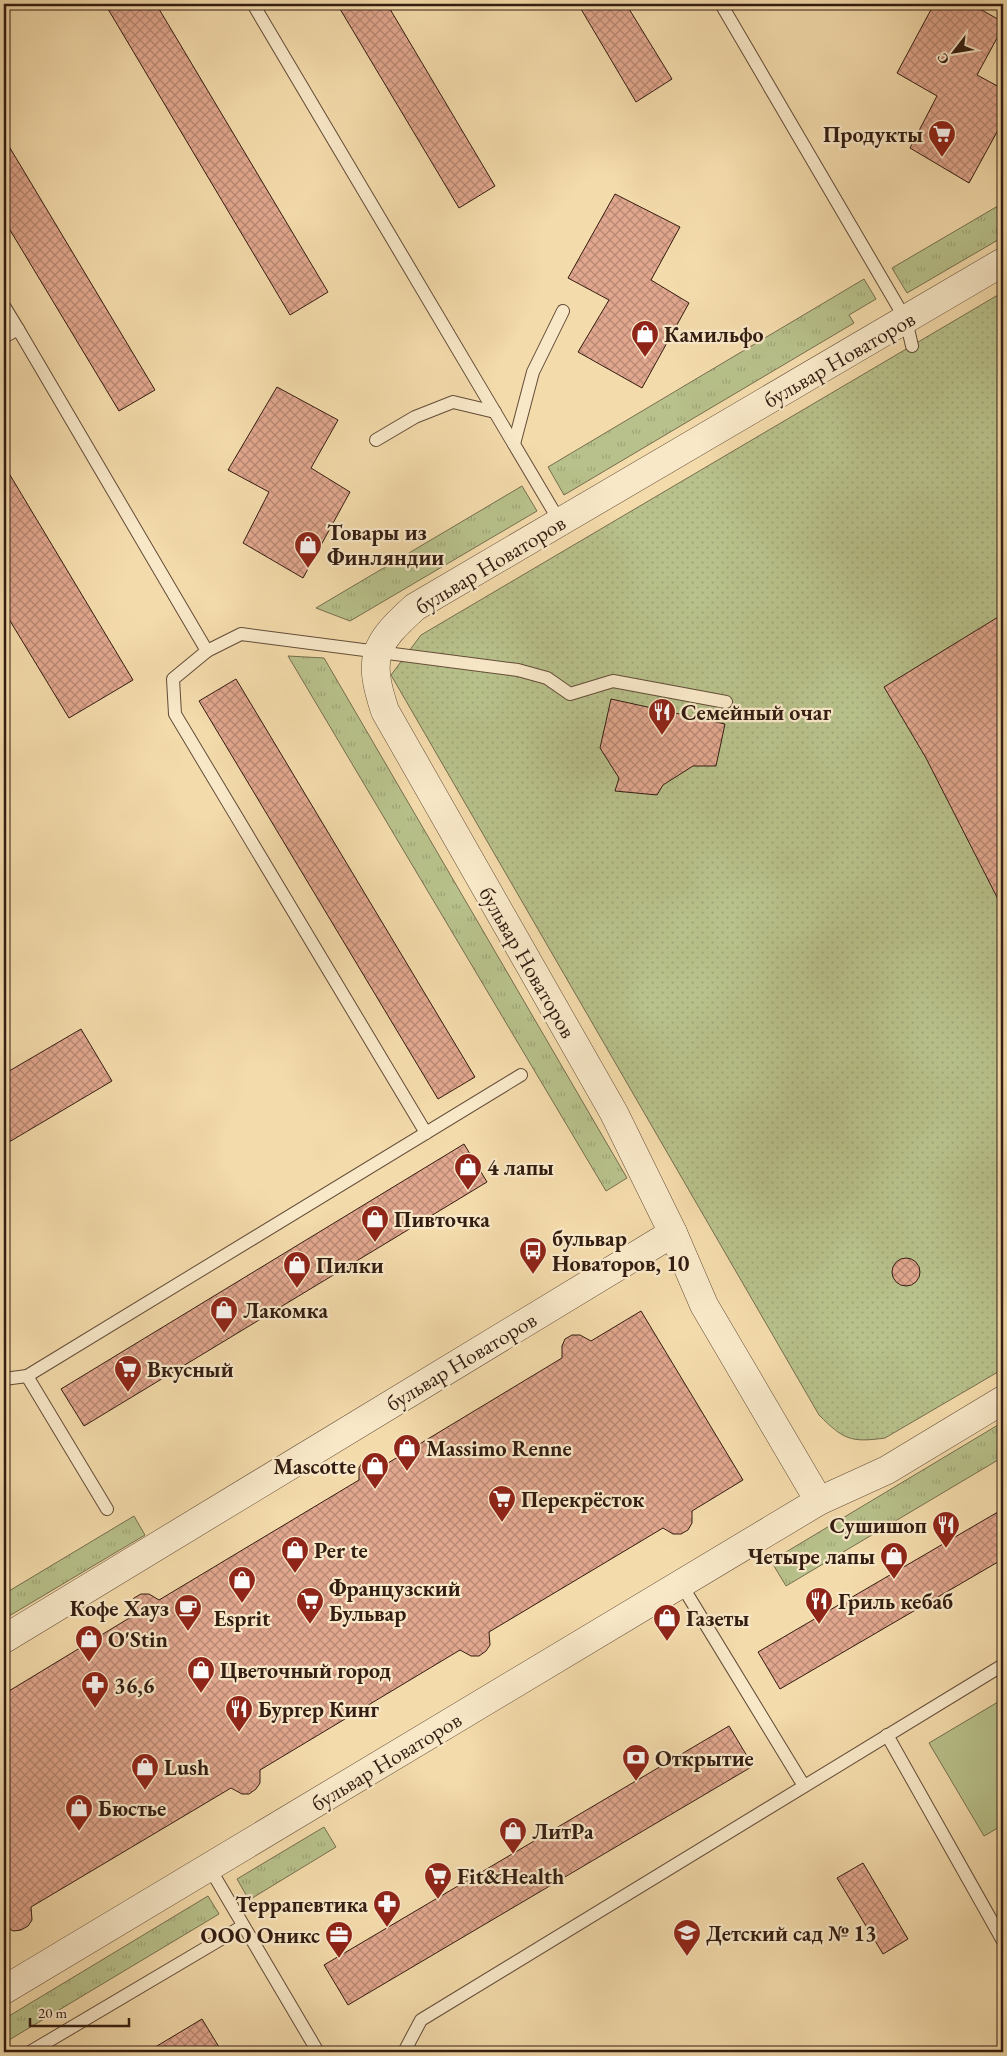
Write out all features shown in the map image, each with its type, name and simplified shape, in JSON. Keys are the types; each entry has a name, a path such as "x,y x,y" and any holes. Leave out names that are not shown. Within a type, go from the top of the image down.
{"street":[{"name":"бульвар Новаторов","path":"4,1639 672,1233 614,1112 385,711 375,681 377,652 390,630 415,607 1003,262"},
{"path":"672,1233 704,1305 819,1501"},
{"name":"бульвар Новаторов","path":"4,1990 819,1501 887,1470 1003,1400"}],"lane":[{"path":"253,4 560,522"},
{"path":"721,4 906,320 912,346"},
{"path":"4,306 207,651"},
{"path":"514,444 532,372 563,311"},
{"path":"4,338 18,329"},
{"path":"376,440 415,417 453,402 495,412"},
{"path":"426,1133 175,714 173,679 207,651 241,634 518,670 547,678 570,694 613,681 726,702"},
{"path":"4,1379 26,1376 521,1075"},
{"path":"26,1376 107,1509"},
{"path":"682,1584 804,1786"},
{"path":"404,2052 420,2020 1003,1665"},
{"path":"887,1735 1003,1941"},
{"path":"209,1867 318,2052"},
{"path":"30,2052 244,1926"}],"green space":[{"path":"1003,203 1003,237 907,293 892,268"},
{"path":"864,279 876,299 849,315 854,323 564,495 548,467"},
{"path":"1003,292 1003,1369 885,1438 855,1439 841,1434 819,1415 391,675 421,635"},
{"path":"522,486 537,511 350,621 316,608"},
{"path":"288,656 324,658 627,1178 606,1191"},
{"path":"1003,1422 1003,1457 786,1586 771,1561"},
{"path":"134,1516 145,1535 4,1619 4,1594"},
{"path":"1003,1699 1003,1825 984,1836 929,1743"},
{"path":"324,1827 336,1847 249,1900 237,1879"},
{"path":"208,1896 219,1914 4,2043 4,2019"}],"building":[{"path":"105,4 156,4 328,292 290,315"},
{"path":"337,4 387,4 495,186 459,208"},
{"path":"578,4 626,4 672,79 636,102"},
{"path":"934,4 971,4 1003,22 1003,27 977,75 1003,89 1003,121 969,183 910,148 937,96 897,73"},
{"path":"4,138 155,390 119,411 4,220"},
{"path":"615,194 680,227 651,280 689,303 642,388 578,352 609,300 568,278"},
{"path":"277,387 338,420 311,468 350,492 303,578 243,543 269,492 228,470"},
{"path":"4,465 133,680 69,718 4,611"},
{"path":"1003,614 1003,909 926,758 884,687"},
{"path":"236,679 475,1077 438,1099 199,701"},
{"name":"Семейный очаг","path":"611,699 725,724 716,766 693,766 663,785 657,795 615,791 619,778 600,748"},
{"path":"81,1029 112,1081 4,1145 4,1074"},
{"path":"464,1144 487,1182 84,1426 61,1389"},
{"path":"906,1258 916,1262 920,1272 916,1282 906,1286 896,1282 892,1272 896,1262"},
{"name":"Французский Бульвар","path":"641,1311 743,1480 692,1511 692,1523 688,1530 681,1534 673,1534 663,1528 489,1632 490,1645 479,1656 471,1656 460,1650 260,1770 260,1783 249,1794 242,1794 231,1788 31,1907 32,1920 28,1926 21,1930 13,1931 4,1925 4,1694 131,1617 130,1605 134,1598 141,1594 149,1594 159,1600 359,1480 359,1468 363,1461 370,1457 377,1457 388,1463 562,1358 562,1346 565,1339 572,1335 580,1335 591,1341"},
{"path":"1003,1509 1003,1559 780,1689 758,1652"},
{"path":"729,1726 753,1766 348,2005 324,1965"},
{"path":"863,1863 908,1939 883,1954 837,1878"},
{"path":"202,2019 222,2052 147,2052"}],"place":[{"name":"Продукты","path":"942,158"},
{"name":"Камильфо","path":"645,358"},
{"name":"Товары из Финляндии","path":"308,569"},
{"name":"Семейный очаг","path":"662,736"},
{"name":"4 лапы","path":"468,1191"},
{"name":"Пивточка","path":"375,1243"},
{"name":"бульвар Новаторов, 10","path":"533,1275"},
{"name":"Пилки","path":"297,1289"},
{"name":"Лакомка","path":"224,1334"},
{"name":"Вкусный","path":"128,1393"},
{"name":"Massimo Renne","path":"407,1472"},
{"name":"Mascotte","path":"375,1490"},
{"name":"Перекрёсток","path":"502,1523"},
{"name":"Сушишоп","path":"946,1549"},
{"name":"Per te","path":"295,1574"},
{"name":"Четыре лапы","path":"894,1580"},
{"name":"Esprit","path":"242,1604"},
{"name":"Французский Бульвар","path":"310,1625"},
{"name":"Гриль кебаб","path":"819,1625"},
{"name":"Кофе Хауз","path":"188,1632"},
{"name":"Газеты","path":"667,1642"},
{"name":"O'Stin","path":"89,1663"},
{"name":"Цветочный город","path":"201,1694"},
{"name":"36,6","path":"95,1709"},
{"name":"Бургер Кинг","path":"239,1733"},
{"name":"Открытие","path":"636,1782"},
{"name":"Lush","path":"145,1791"},
{"name":"Бюстье","path":"79,1832"},
{"name":"ЛитРа","path":"513,1855"},
{"name":"Fit&Health","path":"438,1900"},
{"name":"Террапевтика","path":"387,1928"},
{"name":"Детский сад № 13","path":"687,1957"},
{"name":"ООО Оникс","path":"339,1959"}]}
